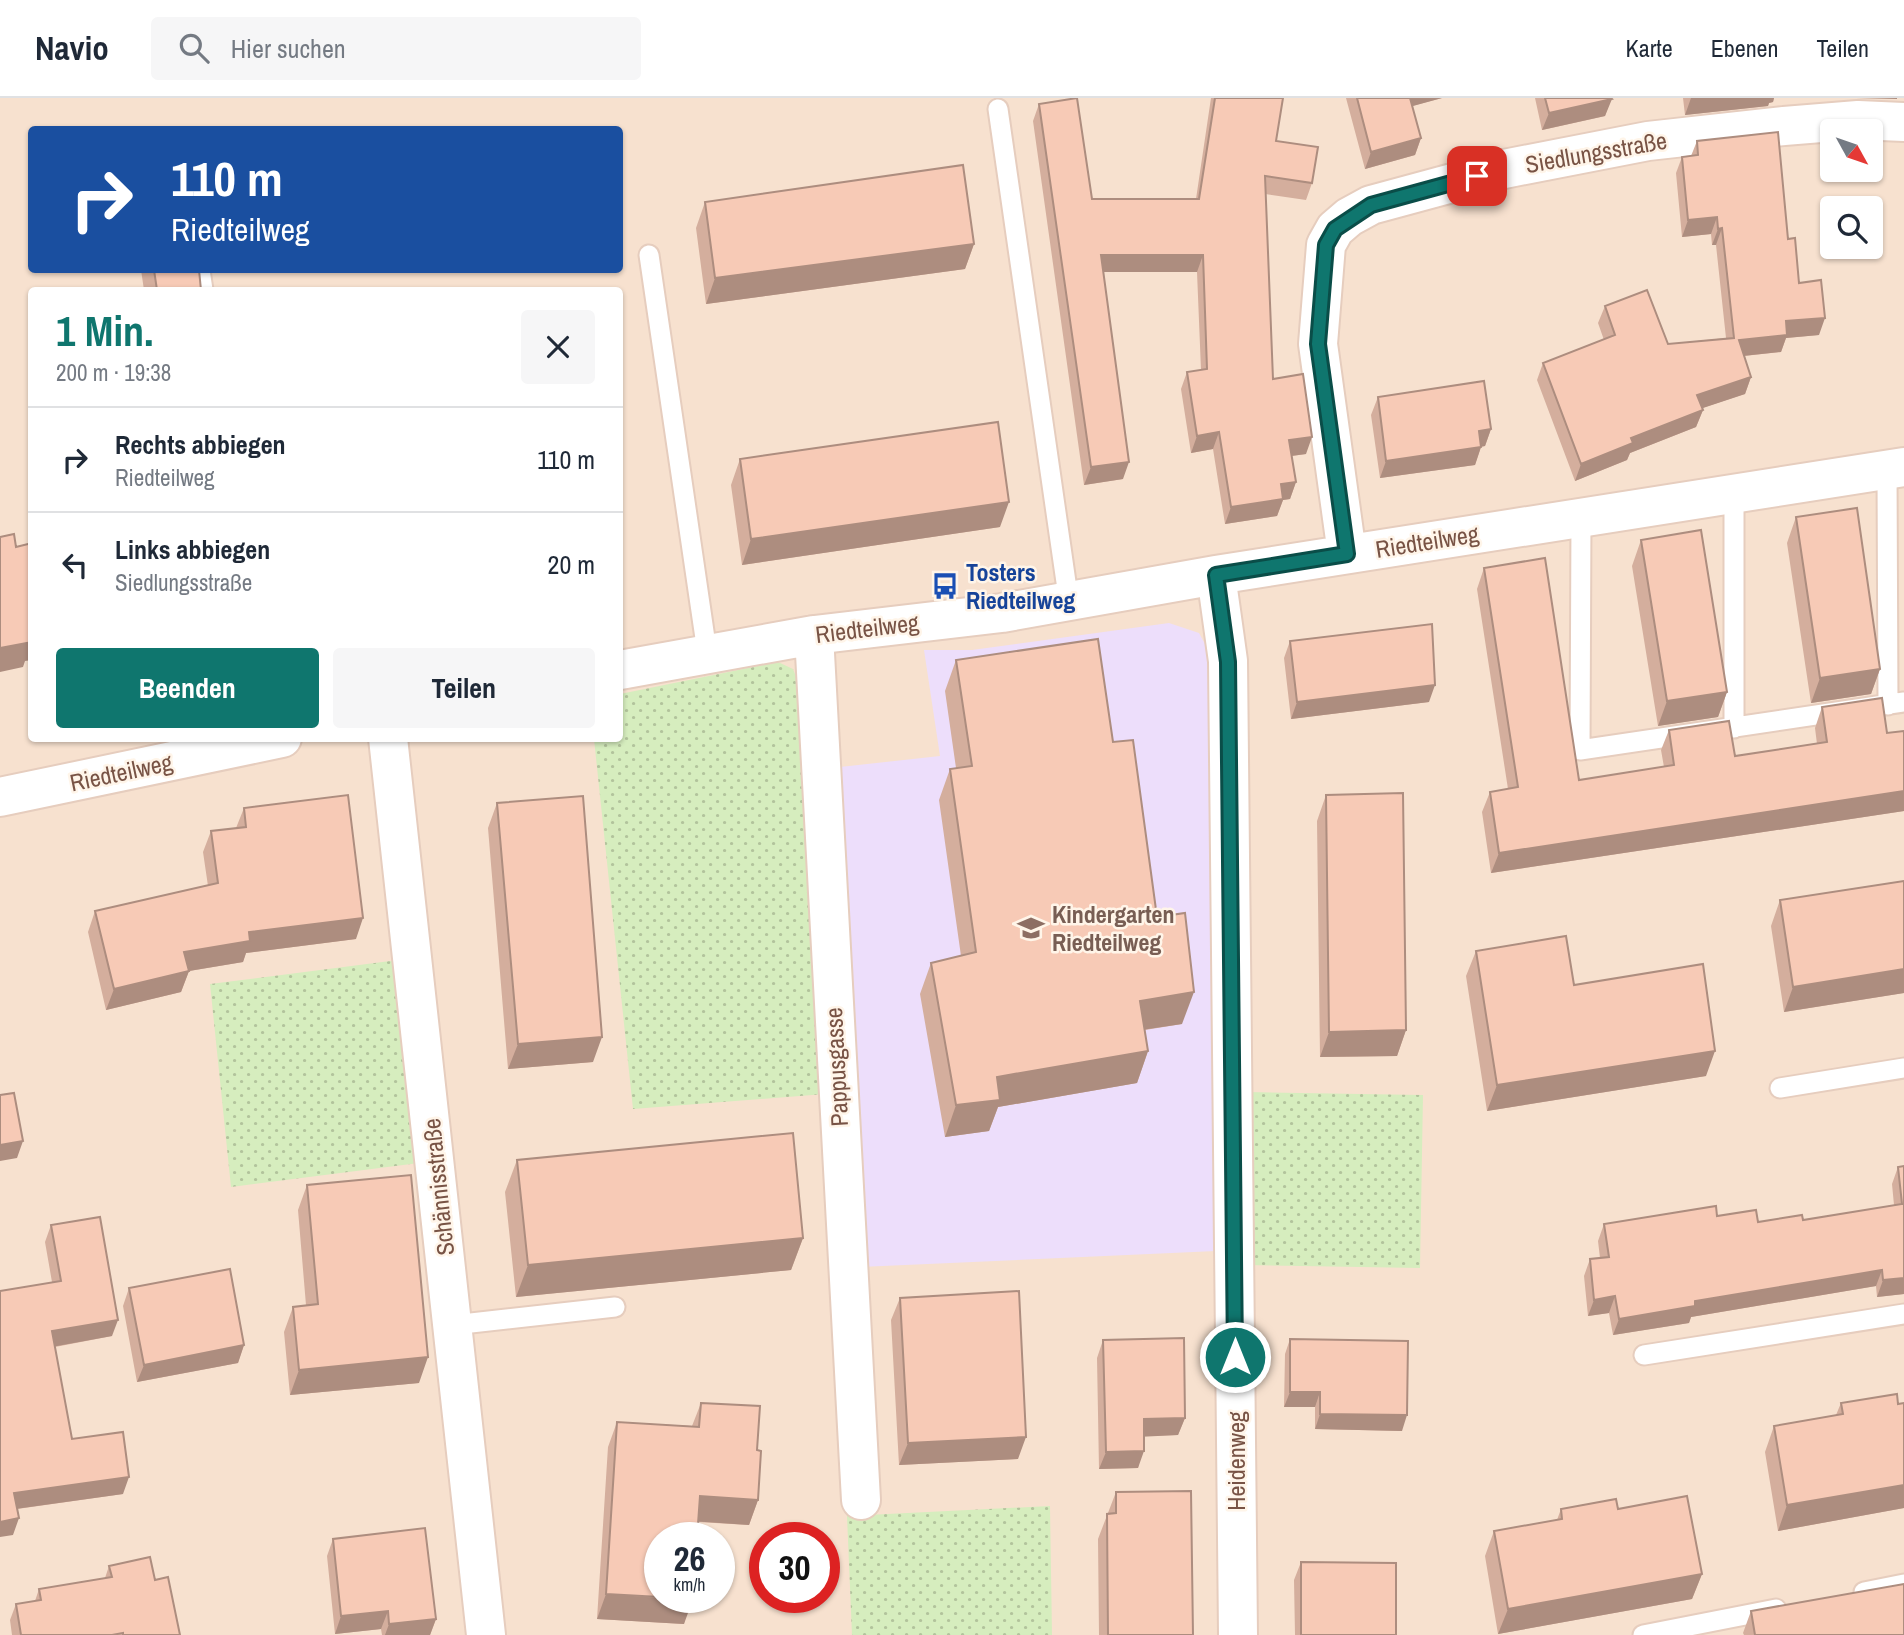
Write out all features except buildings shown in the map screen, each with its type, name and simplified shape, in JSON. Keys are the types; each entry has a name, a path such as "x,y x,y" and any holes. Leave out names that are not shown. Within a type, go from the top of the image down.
{"street":[{"name":"Siedlungsstraße","path":"1347,554 1318,344 1326,245 1335,229 1349,217 1371,205 1504,169 1648,141 1754,128 1858,120 1904,122"},
{"name":"Riedteilweg","path":"623,669 707,652 814,635 1069,603 1216,575 1896,469"},
{"name":"Heidenweg","path":"1216,575 1228,662 1238,1635"},
{"name":"Pappusgasse","path":"814,635 861,1500"},
{"name":"Riedteilweg","path":"0,797 263,742"},
{"name":"Schännisstraße","path":"388,742 486,1635"}],"lane":[{"path":"998,109 1069,603"},
{"path":"649,255 707,652"},
{"path":"1581,517 1580,750 1896,704 1896,469"},
{"path":"1734,496 1734,728"},
{"path":"1780,1088 1904,1068"},
{"path":"453,1325 615,1307"},
{"path":"1644,1355 1904,1314"},
{"path":"1849,1594 1904,1584"},
{"path":"1643,1635 1794,1605"}],"shaded area":[{"path":"0,98 1904,98 1904,1635 0,1635"},
{"name":"Kindergarten Riedteilweg","path":"1169,623 1199,633 1213,659 1216,1251 860,1267 840,767 940,756 924,650 972,650"}],"green space":[{"path":"778,662 793,669 802,692 825,1094 633,1109 594,742 623,742 623,693"},
{"path":"398,960 419,1163 231,1187 210,984"},
{"path":"1246,1092 1423,1095 1420,1268 1243,1265"},
{"path":"1050,1506 1052,1635 852,1635 847,1516"}],"place":[{"name":"Tosters Riedteilweg","path":"945,586"},
{"name":"Kindergarten Riedteilweg","path":"1031,928"}],"route":[{"path":"1235,1357 1230,742 1228,662 1216,575 1347,554 1318,344 1326,245 1335,229 1349,217 1371,205 1477,176"}]}
